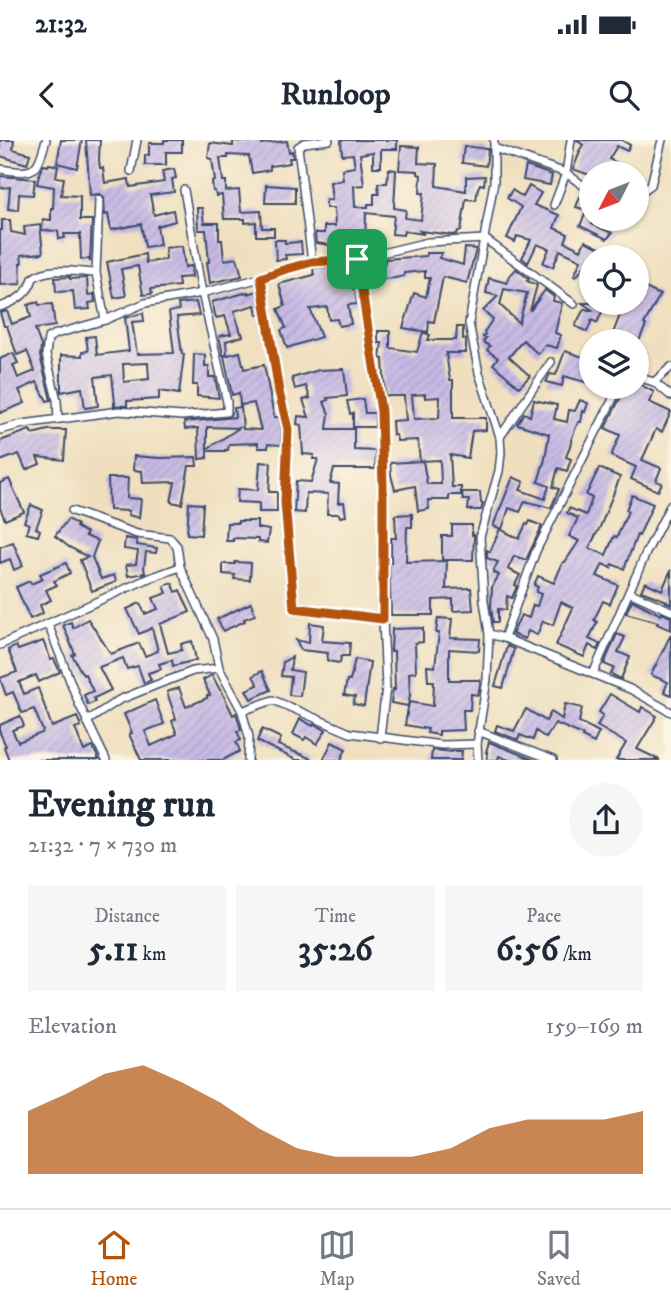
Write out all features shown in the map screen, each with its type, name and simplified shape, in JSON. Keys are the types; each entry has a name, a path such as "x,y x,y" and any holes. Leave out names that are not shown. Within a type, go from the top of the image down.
{"street":[{"path":"0,169 26,173 31,171 41,157 46,140"},
{"path":"131,172 137,140"},
{"path":"312,262 298,147 304,143 328,140"},
{"path":"554,205 566,173 571,140"},
{"path":"649,186 662,140"},
{"path":"478,760 478,731 487,679 489,634 480,537 499,471 501,453 500,437 478,373 469,323 494,181 494,144 566,173 579,182"},
{"path":"0,430 23,424 119,411 182,416 227,412 184,191"},
{"path":"99,200 96,273 105,320"},
{"path":"58,419 57,400 46,355 48,338 105,320 145,303 202,293 312,262 357,259 428,242 485,239 574,304"},
{"path":"357,259 381,411 386,687 380,738"},
{"path":"0,307 14,302 26,292 33,278 39,274 53,271 96,273"},
{"path":"261,278 279,392 288,429 285,502 294,608 383,619"},
{"path":"500,437 551,362"},
{"path":"654,382 671,367"},
{"path":"649,380 671,396"},
{"path":"504,638 536,551 613,399"},
{"path":"593,674 671,504"},
{"path":"72,511 137,534 170,538 177,546 180,567 213,639 219,668 242,711 249,737 248,760"},
{"path":"0,645 147,579 180,567"},
{"path":"629,592 671,611"},
{"path":"48,624 87,721 106,760"},
{"path":"489,634 630,689 671,712"},
{"path":"87,721 119,700 156,685 193,671 219,668"},
{"path":"242,711 273,700 350,733 442,745 477,744"},
{"path":"478,731 553,760"}],"building":[{"path":"0,140 14,140 13,149 30,154 27,164 0,156"},
{"path":"61,140 82,140 77,168 57,163"},
{"path":"86,140 100,140 99,160 105,183 129,179 130,187 164,182 162,171 174,169 174,192 150,195 154,215 173,210 175,221 157,226 160,245 145,247 141,224 111,230 108,214 105,215 104,197 100,194 90,195"},
{"path":"164,140 182,140 182,152 166,152 166,165 145,165 145,155 149,155 149,143 164,143"},
{"path":"261,140 262,144 287,141 289,152 292,151 293,158 289,158 290,163 270,166 270,170 252,173 249,156 228,155 228,158 220,158 226,191 239,190 241,212 261,211 262,228 274,228 274,236 256,236 256,222 224,219 222,195 216,196 213,191 212,182 215,181 212,159 208,158 210,143 233,146 233,141"},
{"path":"341,140 397,140 397,149 381,149 381,167 373,167 373,152 360,154 364,185 354,186 355,207 374,204 374,194 379,194 378,183 387,183 389,169 396,170 394,208 406,210 405,218 421,220 424,193 420,193 421,175 418,171 399,170 401,146 419,147 418,163 437,164 436,186 466,191 466,177 485,176 484,185 480,184 478,188 476,200 466,199 461,231 453,235 420,231 424,234 404,231 403,235 392,234 394,216 366,213 365,246 316,243 315,233 324,233 324,226 335,226 334,208 326,208 326,200 332,200 330,182 343,180 342,169 355,167 353,154 342,155"},
{"path":"577,140 621,140 630,145 627,151 617,146 609,159 613,161 579,161 579,171 573,169 583,145"},
{"path":"464,146 488,149 486,166 462,163"},
{"path":"44,165 58,166 56,177 64,178 61,195 80,196 80,220 92,220 90,262 89,259 81,259 80,234 64,234 65,238 59,239 58,231 42,230 43,219 51,220 54,187 37,184 40,171"},
{"path":"526,166 552,175 550,185 523,180"},
{"path":"0,176 35,179 33,195 19,194 18,210 8,209 10,187 0,188"},
{"path":"266,185 295,187 295,203 265,203"},
{"path":"529,186 541,193 534,205 559,215 554,228 568,234 565,242 579,249 579,259 560,250 553,267 543,263 549,249 537,244 528,263 522,258 531,240 517,236 515,242 507,238 521,207 507,198 512,190 523,197"},
{"path":"197,208 202,208 204,223 219,223 219,240 222,240 224,260 237,258 242,276 210,283 206,230 198,230"},
{"path":"2,220 10,220 11,232 25,235 24,227 40,225 43,253 21,255 21,284 0,285"},
{"path":"590,231 612,233 607,239"},
{"path":"275,240 285,240 285,243 301,242 302,254 285,255 286,259 276,260"},
{"path":"182,246 185,267 191,266 192,277 178,278 179,286 151,289 152,294 143,295 138,266 121,269 126,296 114,298 107,262 145,254 146,263 166,259 165,248"},
{"path":"465,248 476,249 467,283 443,277 434,322 429,321 428,332 403,328 414,293 426,297 430,278 425,278 425,271 404,273 404,276 395,278 368,280 365,266 385,263 385,259 442,253 439,258 463,265"},
{"path":"350,266 357,304 348,305 351,324 339,326 337,319 329,320 327,307 310,309 321,337 287,348 281,330 286,328 278,309 285,306 279,284 314,275 313,268"},
{"path":"516,269 529,279 527,281 537,285 530,311 545,290 554,297 553,301 562,303 555,333 561,335 557,348 545,345 538,354 523,340 509,357 530,376 519,387 493,364 498,358 487,350 490,346 483,342 486,338 483,337 484,332 493,319 483,311 498,296 486,293 489,278 507,283","holes":["504,289 527,293 519,323 500,305"]},
{"path":"55,278 87,278 88,295 94,294 95,302 89,303 90,309 75,310 73,291 56,292"},
{"path":"649,290 660,295 649,315"},
{"path":"257,291 261,314 257,315 255,305 234,311 243,336 226,341 227,355 223,355 219,336 231,334 225,316 216,318 212,302"},
{"path":"38,302 39,305 52,304 55,326 35,329 41,346 40,356 51,400 47,401 37,382 19,390 25,403 0,413 0,359 13,353 18,363 13,365 18,378 35,371 27,351 17,355 0,313 7,311 12,324 31,317 28,305"},
{"path":"196,302 199,315 177,317 184,354 179,394 159,391 159,399 127,401 127,406 114,406 112,375 95,377 98,406 85,408 82,388 61,392 61,355 82,356 82,352 88,351 86,337 95,336 97,355 129,351 125,318 143,313 144,321 132,322 137,354 174,353 169,312 179,310 178,304","holes":["148,363 149,379 124,382 123,364"]},
{"path":"581,315 601,315 597,323 592,320 588,329 575,326"},
{"path":"620,315 649,315 644,329 615,329"},
{"path":"457,327 463,327 466,353 446,353 450,380 453,380 453,418 486,418 486,430 472,431 468,458 450,455 452,487 461,487 461,495 449,495 449,500 428,500 429,509 418,511 415,486 395,490 390,463 423,461 427,484 441,484 440,460 420,461 418,440 397,441 396,435 393,435 392,421 406,420 404,396 385,396 383,359 380,358 382,343 378,343 378,331 390,331 390,348 417,352 423,332 430,335 428,340 456,340","holes":["425,394 425,398 440,397 439,418 414,419 412,395"]},
{"path":"565,351 579,356 579,380 564,376 562,386 546,382 550,374 556,375"},
{"path":"240,352 244,369 264,365 274,417 279,417 282,430 281,445 268,444 268,448 258,448 258,443 229,444 228,450 207,451 207,458 199,459 198,428 185,429 184,422 235,417 234,408 241,407 243,429 261,430 254,403 240,405 239,393 232,395 224,356","holes":["207,427 239,428 207,449"]},
{"path":"194,354 205,355 205,366 209,366 209,377 215,377 219,398 197,396 197,385 193,385"},
{"path":"344,369 347,396 327,398 324,402 329,414 327,429 354,429 354,450 376,451 375,469 334,469 330,483 339,484 338,503 344,502 346,516 327,514 328,494 306,493 305,513 294,512 296,481 311,482 318,459 313,459 314,455 303,454 298,416 309,417 303,400 310,398 306,386 295,389 292,378 319,370"},
{"path":"649,389 654,392 649,402 671,412 662,432 656,429 642,460 661,468 656,481 662,483 658,491 631,479 636,467 611,456 620,435 605,428 620,399 649,399"},
{"path":"363,399 365,413 375,413 375,427 353,427 353,413 350,414 347,401"},
{"path":"534,400 557,405 554,419 567,422 569,410 575,411 580,400 588,403 571,440 566,457 571,459 567,471 558,468 553,487 559,489 551,508 525,501 520,512 509,508 502,529 493,526 513,477 524,482 520,490 545,499 549,486 538,482 549,434 517,424 524,413 530,416"},
{"path":"30,430 32,434 48,430 66,430 64,460 37,457 40,464 26,470 19,454 0,461 0,441"},
{"path":"134,456 196,457 197,466 189,466 182,504 171,502 175,482 143,483 142,471 133,470"},
{"path":"260,462 271,463 269,492 277,492 277,512 259,512 259,503 237,502 238,489 258,490"},
{"path":"599,468 620,477 589,548 606,555 614,536 617,537 632,495 653,504 624,569 603,564 597,576 618,585 610,604 603,601 594,620 597,622 589,639 600,644 597,650 589,645 584,657 556,645 573,608 561,602 553,625 543,621 537,635 528,631 525,639 512,634 521,615 529,618 533,605 537,606 541,594 536,592 538,587 534,585 538,576 554,583 563,562 579,541 569,536 578,518 567,513 569,508 586,515 592,498 586,495"},
{"path":"108,478 128,478 127,498 141,499 139,518 128,515 129,511 109,510"},
{"path":"9,479 24,512 5,520 0,508 0,483"},
{"path":"462,492 480,492 483,503 481,510 468,510 469,500 463,500"},
{"path":"189,503 203,504 201,535 187,534"},
{"path":"31,505 43,510 36,528 40,530 38,536 26,533 29,524 24,522"},
{"path":"412,514 412,527 407,527 406,562 447,561 446,589 471,588 473,610 453,611 453,599 433,600 433,615 391,615 389,563 391,538 396,538 395,515"},
{"path":"68,519 87,533 85,536 98,541 92,557 101,579 114,575 116,582 92,591 80,560 88,557 55,536"},
{"path":"257,521 257,528 269,530 267,543 258,542 258,539 233,538 233,541 226,541 227,523"},
{"path":"530,521 542,526 526,560 514,556 508,569 520,575 515,585 517,586 512,598 507,596 506,610 498,609 498,622 493,622 492,587 499,575 493,572 498,562 487,558 487,550 490,552 500,529 519,539"},
{"path":"452,525 472,525 473,560 442,560 442,536 452,536"},
{"path":"125,538 137,540 137,545 157,548 156,553 146,552 145,573 128,576 126,565 136,564 138,551 124,549"},
{"path":"13,542 23,566 14,570 10,559 0,563 0,547"},
{"path":"66,563 70,573 54,581 57,585 46,590 51,600 40,605 43,613 30,619 16,587 43,579 40,574"},
{"path":"251,563 250,580 234,579 235,575 223,574 223,564"},
{"path":"671,570 671,604 641,591 645,582 662,590"},
{"path":"172,583 176,592 180,590 190,612 160,624 168,653 182,650 181,644 192,641 196,660 173,666 172,660 159,664 161,669 148,673 151,680 144,683 138,666 127,669 123,658 99,667 111,690 94,698 95,702 88,705 84,695 93,691 72,655 75,654 63,625 71,622 73,628 88,619 111,654 139,643 145,656 158,651 152,628 139,634 127,609 140,603 145,614 158,609 153,598 167,593 164,586"},
{"path":"632,600 661,615 662,613 671,617 671,630 657,624 658,622 626,613"},
{"path":"251,603 255,615 223,631 217,619"},
{"path":"438,618 452,619 450,638 480,639 479,651 449,649 449,680 480,680 480,685 478,695 471,694 470,710 463,710 464,730 439,731 439,735 427,733 428,729 405,725 409,702 433,706 434,681 428,681 427,666 435,667"},
{"path":"310,623 324,625 322,641 350,643 349,656 341,656 340,663 327,661 328,653 301,650 296,640 309,643"},
{"path":"423,628 423,642 415,643 416,672 409,673 408,706 391,703 393,689 395,690 394,651 391,652 392,629"},
{"path":"617,634 625,637 618,652 630,657 621,679 611,674 614,668 604,664"},
{"path":"671,634 671,695 664,692 668,682 651,675"},
{"path":"43,641 51,660 54,659 60,672 39,682 36,675 19,682 24,694 38,688 52,727 77,717 81,726 75,728 84,751 93,747 99,760 9,760 0,725 20,716 24,726 12,730 18,742 43,731 34,709 22,713 13,692 6,695 0,678 17,672 8,650 16,646 18,650"},
{"path":"507,646 514,649 503,688 495,686"},
{"path":"292,657 290,670 303,672 300,696 289,695 291,677 281,676 283,662"},
{"path":"355,659 370,662 364,706 353,704 355,697 344,695"},
{"path":"262,671 271,690 251,699 246,690 258,685 253,676"},
{"path":"212,675 233,715 236,713 241,730 237,731 241,740 236,742 240,751 223,760 141,760 129,734 132,733 124,714 155,700 164,724 145,731 151,746 177,734 172,721 176,719 167,692 179,688 186,707 210,695 203,680"},
{"path":"610,694 640,712 642,707 657,716 637,749 660,760 616,760 626,743 597,726 603,715 599,712"},
{"path":"565,704 582,708 579,722 599,732 594,743 555,723 546,738 536,731 533,740 520,735 518,740 495,731 497,725 514,731 526,709 546,721 551,712 562,719"},
{"path":"300,719 326,730 317,744 306,737 304,740 293,734"},
{"path":"262,729 281,738 278,745 314,760 296,760 257,741"},
{"path":"332,742 346,749 341,760 323,760"},
{"path":"489,742 534,760 509,760 499,756 498,760 487,760"},
{"path":"432,750 462,751 461,760 431,760"}],"route":[{"path":"357,259 381,411 383,619 294,608 285,502 288,429 279,392 261,278 312,262 357,259"}]}
